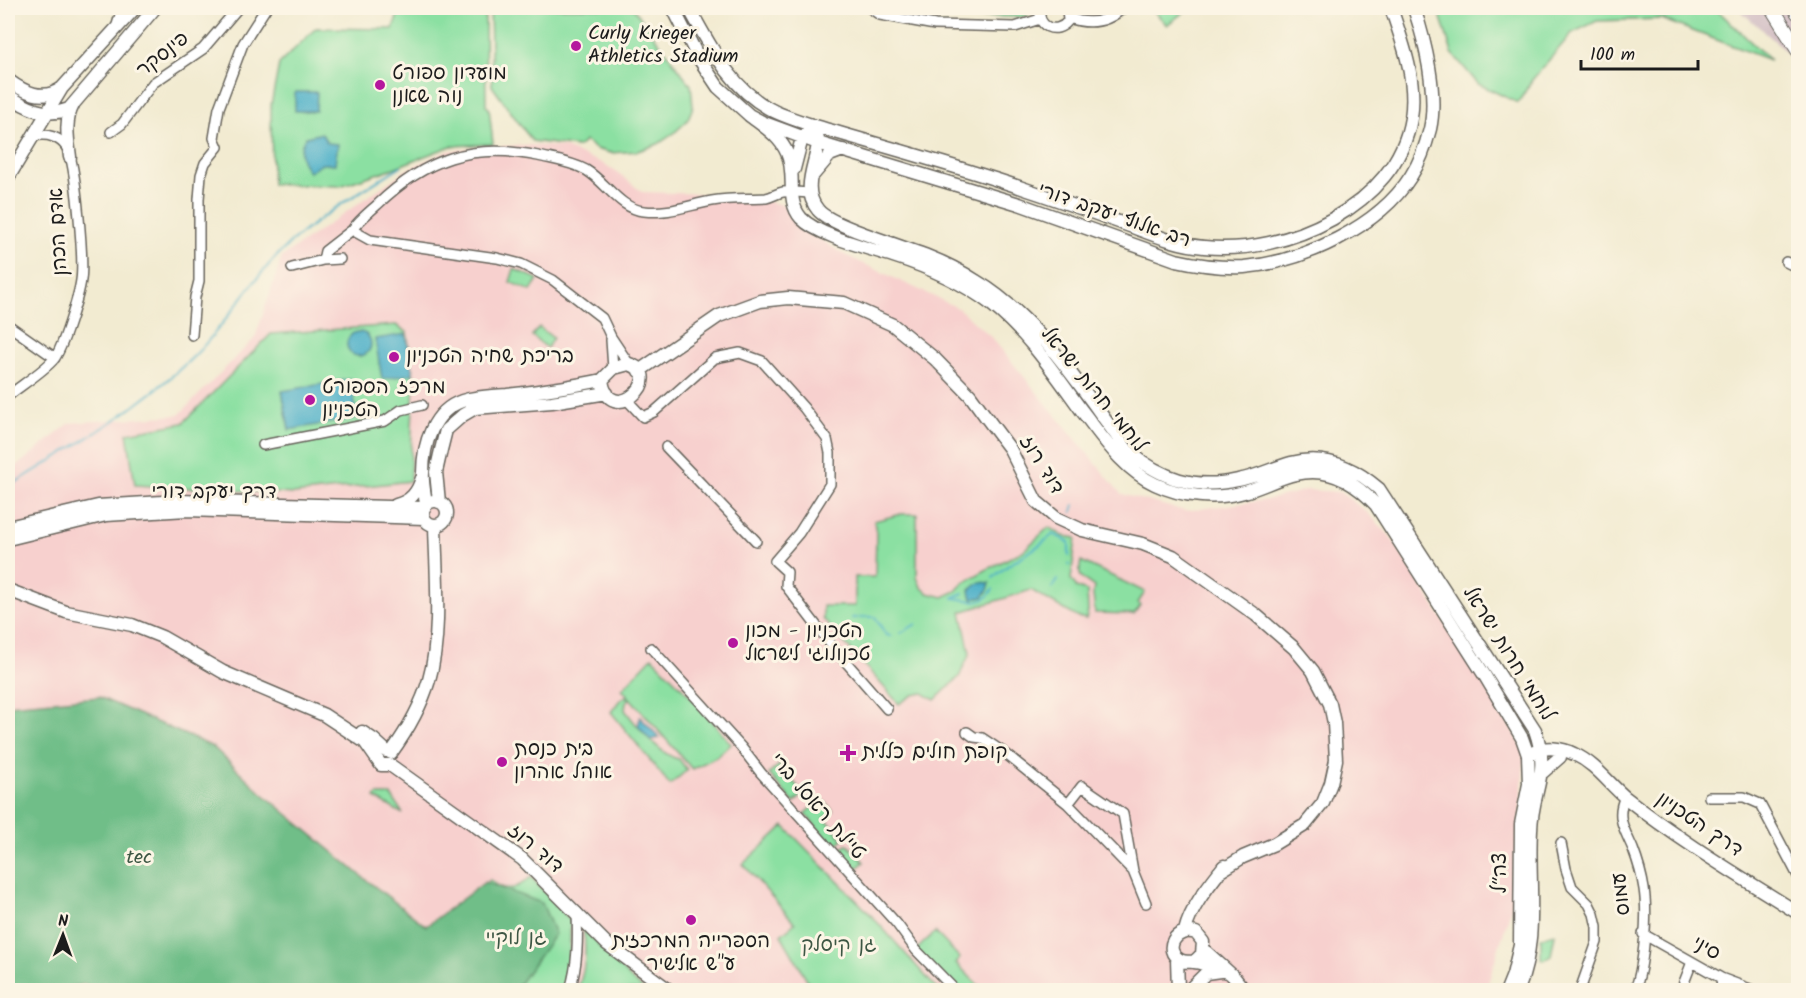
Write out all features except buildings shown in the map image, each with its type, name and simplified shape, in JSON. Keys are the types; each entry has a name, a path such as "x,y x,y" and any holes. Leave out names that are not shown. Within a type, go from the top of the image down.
{"main road":[{"path":"8,178 62,88 135,8"},
{"path":"8,96 31,109 48,112 62,111 73,105 154,8"},
{"name":"רב אלוף יעקב דורי","path":"673,8 698,57 718,87 749,115 802,138 1019,204 1176,260 1221,267 1267,264 1324,245 1377,215 1412,175 1430,126 1431,93 1424,42 1414,8"},
{"name":"רב אלוף יעקב דורי","path":"689,8 720,61 734,80 768,108 815,126 1028,190 1184,245 1232,248 1262,246 1281,241 1352,208 1379,184 1393,167 1411,118 1412,85 1410,68 1391,8"},
{"path":"1772,8 1798,50"},
{"path":"1795,8 1798,13"},
{"path":"8,80 32,94 49,94 62,88"},
{"path":"20,104 32,121 35,136"},
{"path":"70,157 68,126 73,105"},
{"name":"לוחמי חרות ישראל","path":"749,115 781,142 787,151 793,174 792,192 796,211 802,219 812,226 839,237 950,278 990,304 1028,340 1117,456 1134,471 1155,484 1184,494 1224,496 1243,492 1295,474 1322,472 1350,482 1365,492 1381,512 1485,676 1522,738 1528,755"},
{"path":"793,174 802,138 815,126"},
{"path":"810,187 814,154 818,143 815,126"},
{"path":"810,187 824,159 843,150"},
{"name":"לוחמי חרות ישראל","path":"810,187 818,210 829,219 942,262 979,282 997,295 1039,335 1128,451 1159,473 1189,482 1221,483 1241,480 1291,463 1318,460 1350,468 1365,476 1379,489 1391,506 1535,730 1542,753"},
{"name":"דוד רוז","path":"634,367 719,316 760,301 788,298 844,303 893,325 928,353 970,395 1010,449 1036,501 1056,518 1082,530 1143,544 1173,556 1256,615 1294,648 1312,671 1330,704 1334,723 1336,760 1331,783 1320,809 1305,825 1274,844 1243,857 1219,872 1206,892 1190,932"},
{"path":"387,508 404,503 415,495 434,422 451,406 464,400 481,397 539,391 602,380 613,369 634,367 642,382 633,397 627,400 616,399 607,393 602,380"},
{"path":"439,502 436,472 446,430 463,415 475,408 552,402 607,393"},
{"path":"422,475 425,510 429,523 435,525 443,522 447,516 446,508 439,502 432,501 425,510"},
{"name":"דרך יעקב דורי","path":"8,527 98,506 179,501 425,510"},
{"name":"דרך יעקב דורי","path":"8,540 106,515 187,510 425,510"},
{"path":"386,757 412,722 430,678 436,627 435,525"},
{"name":"דוד רוז","path":"8,590 66,612 132,625 162,637 223,672 324,715 386,757 522,858 608,944 669,990"},
{"path":"1535,730 1561,753 1543,772"},
{"name":"צה״ל","path":"1518,990 1526,970 1530,947 1531,828 1543,772 1542,753"},
{"name":"דרך הטכניון","path":"1528,755 1561,753 1585,760 1625,797 1740,877 1798,913"},
{"name":"צה״ל","path":"1507,990 1520,945 1521,824 1529,784 1528,755"},
{"path":"1178,990 1177,958 1172,950 1173,941 1178,934 1190,932 1202,940 1204,950 1244,990"},
{"path":"1192,989 1194,962 1204,950"},
{"path":"1177,958 1227,972"},
{"path":"1192,989 1199,979 1210,971 1227,972"},
{"name":"דוד רוז","path":"646,974 661,990"}],"street":[{"path":"117,27 122,8"},
{"name":"פינסקר","path":"111,132 127,118 153,83 203,50 238,8"},
{"path":"192,334 195,297 199,281 201,175 204,163 218,147 214,138 219,108 243,44 266,8"},
{"path":"870,8 880,15 935,25 1015,27 1040,19"},
{"path":"1041,8 1040,19 1046,27 1056,29 1065,25 1068,18 1067,8"},
{"path":"1068,18 1079,22 1096,23 1109,18 1123,8"},
{"path":"35,136 47,135 57,139 64,145 70,157"},
{"path":"323,260 325,251 352,230 360,219 410,177 437,162 459,154 521,153 571,163 588,171 634,209 644,211 674,210 740,198 765,198 780,192 792,192 810,187"},
{"name":"אדם הכהן","path":"8,396 55,358 73,313 82,279 77,196 70,157"},
{"path":"352,230 370,240 384,243 497,258 520,264 553,280 602,318 610,337 634,367"},
{"path":"292,268 323,260 340,259"},
{"path":"1786,261 1798,268"},
{"path":"8,324 55,358"},
{"path":"610,337 613,369"},
{"path":"627,400 643,417 654,412 715,358 740,353 762,361 804,408 827,439 830,453 830,484 799,532 775,561 787,572 786,586 808,616 887,709"},
{"path":"263,445 385,421 401,410 422,405"},
{"path":"666,447 756,541"},
{"name":"טיילת ראסל ברי","path":"651,648 897,924 916,950 956,990"},
{"path":"967,732 974,737 982,738 1006,754 1068,804 1132,871"},
{"path":"1068,804 1082,786 1123,814 1132,871 1146,903"},
{"name":"עמוס","path":"1625,797 1622,804 1621,823 1633,849 1644,892 1641,963 1635,990"},
{"path":"1709,797 1744,797 1760,804 1798,876"},
{"path":"1561,843 1572,887 1589,904 1598,927 1597,942 1580,990"},
{"path":"570,990 578,944 577,912"},
{"name":"סיני","path":"1643,933 1721,978 1753,990"},
{"path":"1681,990 1692,962"},
{"path":"1721,978 1722,990"}],"shaded area":[{"path":"1737,8 1798,8 1798,65 1776,42"},
{"name":"הטכניון - מכון טכנולוגי לישראל","path":"531,145 562,147 600,162 642,192 740,195 784,205 797,224 843,254 958,308 992,338 1121,494 1185,511 1266,500 1307,490 1340,492 1366,511 1390,536 1525,750 1513,902 1486,990 8,990 8,473 70,423 179,415 255,338 282,257 406,170 447,151"}],"green space":[{"name":"Curly Krieger Athletics Stadium","path":"490,8 633,8 691,85 693,107 687,121 658,144 638,151 611,153 596,149 585,141 578,147 532,141 492,86"},
{"path":"948,8 1033,8 1028,15 1021,17 977,17 977,14 948,12"},
{"path":"1151,8 1183,8 1185,11 1167,25"},
{"path":"1438,8 1715,8 1770,60 1661,19 1597,21 1572,33 1532,80 1518,103 1478,84 1452,53"},
{"name":"מועדון ספורט נוה שאנן","path":"400,9 485,10 486,106 489,108 493,144 451,146 340,186 272,184 271,105 279,64 316,28 393,29"},
{"path":"514,269 538,279 531,291 510,282"},
{"name":"מרכז הספורט הטכניון","path":"396,325 407,332 414,377 410,481 294,494 135,485 127,433 183,423 271,334"},
{"path":"539,327 553,338 547,348 532,336"},
{"path":"901,514 917,514 917,577 921,587 928,593 943,597 956,591 963,583 982,572 1023,551 1049,527 1063,536 1076,538 1071,579 1077,588 1087,591 1086,619 1077,617 1031,590 961,612 970,653 959,677 935,700 923,693 913,695 899,704 823,619 823,606 855,606 855,577 875,577 874,521"},
{"path":"1081,561 1145,592 1134,614 1095,613 1094,587 1080,575"},
{"path":"652,657 698,704 731,744 716,757 692,769 622,689"},
{"path":"626,696 629,699 625,710 636,724 657,747 679,759 687,770 670,785 611,712"},
{"name":"tec","path":"99,697 213,747 262,793 426,926 485,882 542,903 555,934 515,990 89,990 86,984 53,990 8,990 8,705"},
{"path":"779,765 804,794 794,803 769,774"},
{"path":"377,795 391,795 403,814 375,798"},
{"path":"822,799 833,811 825,818 843,839 834,847 805,814"},
{"name":"גן קיסלק","path":"784,826 870,914 938,990 813,990 781,935 795,923 743,864"},
{"path":"847,844 864,862 855,870 838,852"},
{"name":"גן לוקיי","path":"531,877 570,920 569,956 561,990 454,990 433,932 490,880 501,887 511,888 521,885"},
{"path":"583,928 633,981 645,990 577,990 585,960"},
{"path":"935,932 960,958 956,963 983,990 955,990 916,950"},
{"path":"1555,934 1551,955 1544,960 1541,958 1541,937"}],"water":[{"path":"295,92 317,92 316,111 295,111"},
{"path":"322,133 327,143 338,144 335,164 322,164 309,172 303,163 301,146 306,137"},
{"path":"359,332 364,333 370,339 370,349 364,355 359,356 354,355 348,349 347,344 348,339 354,333"},
{"name":"בריכת שחיה הטכניון","path":"406,334 413,374 382,379 375,339"},
{"path":"351,379 357,418 289,430 282,391"},
{"path":"980,582 990,583 988,590 983,597 973,599 970,590"},
{"path":"640,717 660,738 650,740 638,726"}],"waterway":[{"path":"8,487 103,428 170,378 215,333 258,277 295,239 339,206 401,166"},
{"path":"1072,512 1074,505"},
{"path":"993,578 1053,534 1069,542 1069,556"},
{"path":"1052,588 1057,580"},
{"path":"955,598 981,601 993,589"},
{"path":"953,598 963,593"},
{"path":"860,618 864,617"},
{"path":"866,617 875,617 886,635 891,636"},
{"path":"852,618 857,618"},
{"path":"901,633 916,624"}],"place":[{"name":"Curly Krieger Athletics Stadium","path":"576,46"},
{"name":"מועדון ספורט נוה שאנן","path":"380,85"},
{"name":"בריכת שחיה הטכניון","path":"394,357"},
{"name":"מרכז הספורט הטכניון","path":"310,400"},
{"name":"הטכניון - מכון טכנולוגי לישראל","path":"733,643"},
{"name":"קופת חולים כללית","path":"848,753"},
{"name":"בית כנסת אוהל אהרון","path":"502,762"},
{"name":"הספרייה המרכזית ע\"ש אלישיר","path":"691,920"}]}
